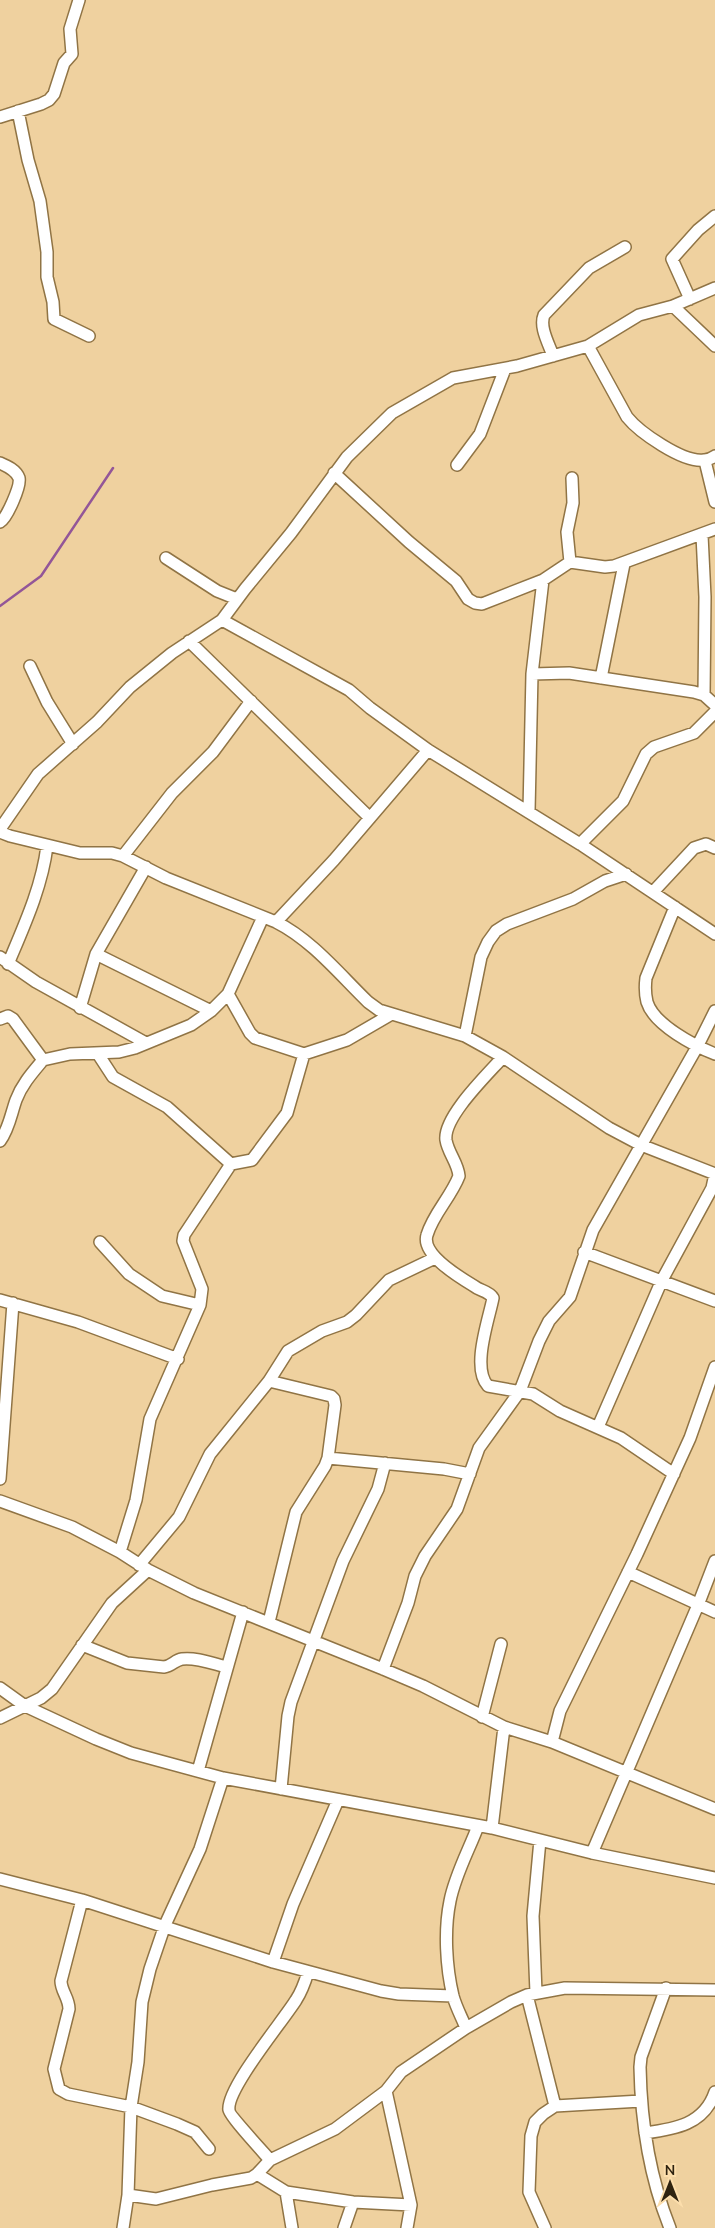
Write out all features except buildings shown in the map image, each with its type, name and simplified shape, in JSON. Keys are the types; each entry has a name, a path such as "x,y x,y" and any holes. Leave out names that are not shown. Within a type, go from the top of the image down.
{"street":[{"path":"0,118 41,104 54,94 64,63 72,54 70,29 79,0"},
{"path":"18,111 28,160 40,201 47,252 47,278 54,302 53,316 54,319 89,336"},
{"path":"690,299 672,259 698,230 715,216"},
{"path":"553,356 543,328 542,320 544,315 589,268 625,247"},
{"path":"598,1427 662,1280 712,1188 715,1174 641,1145 609,1128 503,1057 466,1036 390,1015 368,1002 305,941 291,930 276,922 166,878 123,856 112,853 80,853 47,846 0,830 34,779 108,712 140,678 189,641 222,620 292,533 334,473 359,443 392,414 412,400 453,378 505,369 588,346 633,318 673,306 715,288"},
{"path":"673,306 715,346"},
{"path":"588,346 626,416 635,426 686,457 710,458 715,502"},
{"path":"457,465 480,434 505,369"},
{"path":"0,462 12,469 19,477 19,483 7,515 0,522"},
{"path":"334,473 409,542 456,581 468,599 475,603 482,604 543,580 570,562 605,567 624,564 715,529"},
{"path":"570,562 567,532 573,503 572,478"},
{"path":"702,535 705,596 704,695"},
{"path":"166,558 216,591 237,599"},
{"path":"601,678 624,564"},
{"path":"529,811 532,674 543,580"},
{"path":"222,620 349,690 370,708 428,750 529,811 715,934"},
{"path":"189,641 370,818"},
{"path":"30,666 47,702 73,744"},
{"path":"532,674 569,673 704,695 715,705"},
{"path":"123,856 172,793 213,752 251,701"},
{"path":"580,844 623,801 646,754 654,747 694,733 715,712"},
{"path":"276,922 370,818 428,750"},
{"path":"653,892 694,848 706,844 715,848"},
{"path":"47,846 44,869 25,923 4,961 80,1008 146,1043"},
{"path":"80,1008 96,954 146,867"},
{"path":"466,1036 481,957 488,942 496,932 506,924 573,899 595,885 626,874"},
{"path":"676,907 646,978 647,1004 670,1029 697,1047 715,1054"},
{"path":"0,1141 5,1133 23,1084 43,1060 70,1054 119,1052 180,1031 211,1011 228,994 264,917"},
{"path":"96,954 211,1011"},
{"path":"228,994 250,1033 255,1038 304,1054 347,1040 390,1015"},
{"path":"383,1668 408,1603 415,1576 424,1556 457,1509 486,1437 520,1391 546,1328 570,1297 593,1230 697,1047 715,1011"},
{"path":"0,1018 8,1016 13,1019 43,1060"},
{"path":"98,1054 113,1077 167,1107 231,1164"},
{"path":"120,1552 136,1500 150,1419 178,1359 200,1305 202,1289 183,1241 184,1235 231,1164 252,1160 287,1113 304,1054"},
{"path":"503,1057 461,1107 448,1127 446,1142 458,1169 459,1176 428,1233 426,1245 435,1258 475,1288 491,1294 493,1298 481,1357 485,1383 488,1386 533,1394 560,1411 621,1438 674,1474"},
{"path":"100,1242 129,1274 162,1296 200,1305"},
{"path":"584,1252 715,1301"},
{"path":"0,1718 41,1698 52,1689 112,1603 144,1568 184,1508 210,1454 269,1381 288,1351 322,1331 346,1322 356,1315 389,1280 435,1258"},
{"path":"0,1300 78,1322 178,1359"},
{"path":"0,1479 13,1303"},
{"path":"552,1742 560,1711 628,1572 690,1438 715,1367"},
{"path":"269,1381 330,1396 334,1399 335,1405 328,1458 296,1512 269,1622"},
{"path":"328,1458 444,1469 470,1474"},
{"path":"281,1789 288,1716 343,1560 378,1489 385,1463"},
{"path":"0,1501 72,1527 120,1552 144,1568 194,1593 383,1668 504,1727 552,1742 715,1809"},
{"path":"592,1853 715,1561"},
{"path":"628,1572 715,1612"},
{"path":"198,1771 243,1612"},
{"path":"482,1717 502,1644"},
{"path":"82,1645 127,1663 164,1667 178,1660 187,1659 227,1667"},
{"path":"0,1688 25,1706 96,1739 131,1753 223,1778 492,1828 592,1853 715,1878"},
{"path":"492,1828 504,1727"},
{"path":"123,2228 128,2195 131,2107 138,2062 142,2002 150,1969 165,1925 200,1850 223,1778"},
{"path":"273,1962 293,1904 338,1800"},
{"path":"466,2028 453,1996 447,1951 450,1901 478,1826"},
{"path":"540,1840 533,1916 531,1994 555,2106"},
{"path":"0,1879 82,1900 165,1925 200,1939 308,1972 399,1994 453,1996"},
{"path":"82,1900 61,1980 61,1987 69,2000 69,2008 54,2069 55,2080 59,2089 68,2094 131,2107 195,2132 209,2149"},
{"path":"270,2160 244,2128 231,2116 229,2110 230,2103 246,2070 295,2002 308,1972"},
{"path":"128,2195 156,2200 212,2185 251,2178 270,2160 335,2129 386,2092 401,2072 466,2028 511,2002 531,1994 565,1988 715,1990"},
{"path":"666,1988 641,2057 641,2101 644,2133 657,2196 670,2228"},
{"path":"386,2092 411,2206 407,2228"},
{"path":"644,2133 676,2128 689,2123 701,2115 715,2092"},
{"path":"545,2228 529,2192 531,2136 535,2122 555,2106 641,2101"},
{"path":"257,2174 286,2192 353,2202 411,2206"},
{"path":"286,2192 292,2228"},
{"path":"344,2228 353,2202"}],"waterway":[{"path":"0,606 41,576 113,468"}]}
